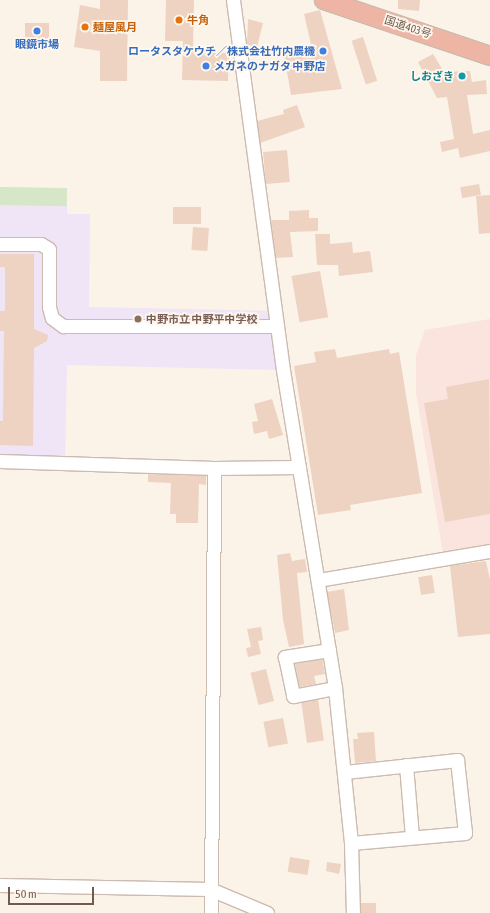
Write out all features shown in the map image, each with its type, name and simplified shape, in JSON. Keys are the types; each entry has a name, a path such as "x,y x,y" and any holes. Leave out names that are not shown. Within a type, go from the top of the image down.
{"highway":[{"name":"国道403号","path":"324,0 490,56"}],"street":[{"path":"233,0 277,326 336,688 351,843 353,913"},
{"path":"0,244 41,244 49,249 49,307 52,318 63,326 277,326"},
{"path":"0,460 214,468 299,467"},
{"path":"211,913 214,468"},
{"path":"318,580 490,551"},
{"path":"329,650 286,657 293,696 336,688"},
{"path":"345,772 457,760 465,832 351,843"},
{"path":"406,765 412,837"},
{"path":"0,885 210,889 267,913"}],"shaded area":[{"name":"中野市立 中野平中学校","path":"0,187 67,188 67,214 90,214 89,307 274,311 283,370 67,365 65,462 0,461"},
{"path":"490,319 490,551 444,559 416,393 416,355 425,330"}],"green space":[{"path":"0,187 67,188 67,206 0,205"}],"building":[{"path":"100,0 128,0 127,81 100,81 100,51 74,47 80,5 100,9"},
{"path":"166,0 194,0 193,52 229,53 228,81 182,80 183,41 165,41"},
{"path":"398,0 420,0 419,11 398,9"},
{"path":"320,10 342,89 291,95 283,49 311,44 304,14"},
{"path":"248,19 263,23 257,47 247,45"},
{"name":"眼鏡市場","path":"25,23 49,23 49,39 25,39"},
{"path":"363,37 377,81 366,84 352,41"},
{"path":"433,54 444,72 470,71 472,82 486,80 487,94 467,95 473,134 490,130 490,151 460,158 458,148 442,152 440,142 454,139 447,97 437,98 418,62"},
{"path":"297,105 305,127 260,143 257,121 284,114 283,110"},
{"path":"287,150 290,182 266,184 263,152"},
{"path":"479,184 481,195 462,198 460,187"},
{"path":"490,195 490,233 479,234 476,196"},
{"path":"173,207 201,207 201,224 173,224"},
{"path":"309,210 309,218 318,218 318,231 290,232 293,257 276,258 271,220 289,220 289,211"},
{"path":"193,227 209,228 207,251 191,250"},
{"path":"315,234 330,234 330,244 352,242 353,253 370,251 373,272 339,276 338,265 317,265"},
{"path":"0,254 34,254 34,329 48,335 47,341 34,348 33,446 0,445 0,421 3,421 4,331 0,331 0,311 5,311 5,267 0,267"},
{"path":"320,271 328,317 300,322 291,276"},
{"path":"335,349 337,358 389,349 390,354 399,352 422,493 350,505 351,510 318,515 294,366 316,362 314,352"},
{"path":"489,379 490,514 445,522 424,403 448,399 446,387"},
{"path":"272,399 283,435 269,439 267,431 254,434 252,422 258,421 254,404"},
{"path":"148,474 206,476 206,485 199,484 198,523 176,523 176,514 170,514 171,483 148,482"},
{"path":"290,553 292,561 305,559 307,572 297,573 304,644 289,647 283,620 277,555"},
{"path":"486,561 490,580 490,634 458,637 450,566"},
{"path":"432,575 435,593 421,595 418,577"},
{"path":"344,589 349,630 335,633 327,592"},
{"path":"261,627 263,640 258,641 261,654 248,657 246,648 251,647 247,629"},
{"path":"322,659 325,674 314,676 316,684 299,687 295,664"},
{"path":"266,669 274,701 258,705 250,673"},
{"path":"318,699 324,741 307,743 301,701"},
{"path":"283,718 288,744 268,747 263,722"},
{"path":"374,732 376,761 355,763 353,739 358,739 357,733"},
{"path":"290,857 310,860 307,875 288,872"},
{"path":"327,862 341,864 339,874 326,871"},
{"path":"361,903 376,903 376,913 361,913"}],"place":[{"name":"牛角","path":"179,20"},
{"name":"麺屋風月","path":"85,27"},
{"name":"眼鏡市場","path":"37,31"},
{"name":"ロータスタケウチ／株式会社竹内農機","path":"323,51"},
{"name":"メガネのナガタ 中野店","path":"206,66"},
{"name":"しおざき","path":"462,76"},
{"name":"中野市立 中野平中学校","path":"138,319"}]}
